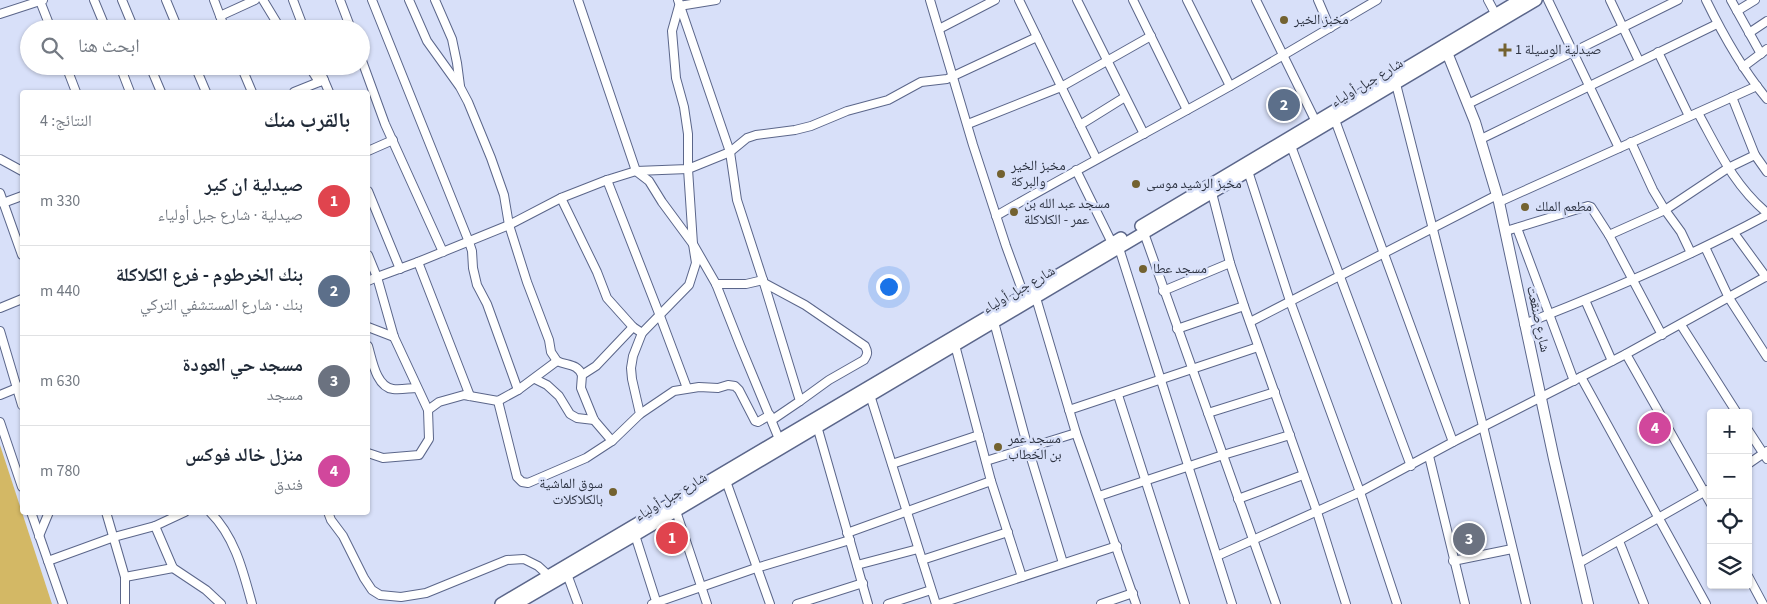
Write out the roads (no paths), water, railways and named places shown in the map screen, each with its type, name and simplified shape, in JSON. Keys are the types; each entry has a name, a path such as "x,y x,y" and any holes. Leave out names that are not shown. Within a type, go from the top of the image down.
{"main road":[{"name":"شارع جبل أولياء","path":"1116,246 1144,233 1396,84 1496,14 1520,0"},
{"name":"شارع جبل أولياء","path":"501,604 779,439 1029,298 1316,122 1536,0"},
{"name":"شارع جبل أولياء","path":"516,604 994,322 1029,298"}],"street":[{"path":"0,14 17,4 41,0 48,20"},
{"path":"94,0 102,20"},
{"path":"122,0 130,20"},
{"path":"166,0 174,20"},
{"path":"214,0 222,20"},
{"path":"220,16 255,0"},
{"path":"263,0 275,20"},
{"path":"293,0 301,20"},
{"path":"340,0 347,20"},
{"path":"372,0 469,242 477,285 487,304 518,390"},
{"path":"409,0 427,41 460,87 491,158 504,195 509,225 552,352 557,361 580,369 582,388 594,420 612,441"},
{"path":"435,0 452,39 460,87"},
{"path":"578,0 636,171 649,181 693,244 716,284 779,439"},
{"path":"679,3 716,0"},
{"path":"930,0 973,146 996,216 1029,298 1136,604"},
{"path":"939,29 995,0"},
{"path":"1019,0 1096,158"},
{"path":"1077,0 1144,134"},
{"path":"1187,0 1230,86"},
{"path":"1256,0 1316,122"},
{"path":"1318,0 1330,28"},
{"path":"996,216 1096,158 1144,134 1284,56 1376,0"},
{"path":"1488,0 1496,14"},
{"path":"1548,0 1620,148"},
{"path":"1610,0 1639,61"},
{"path":"1468,104 1678,0"},
{"path":"1706,0 1717,24 1743,67 1767,99"},
{"path":"1731,0 1749,33 1764,52 1743,67"},
{"path":"1737,11 1755,0"},
{"path":"1135,1 1187,110"},
{"path":"679,3 730,152 736,200 764,282 800,401"},
{"path":"640,414 631,368 633,356 642,333 689,285 696,263 688,169 688,134 684,107 676,78 672,31 679,3"},
{"path":"1749,33 1767,21"},
{"path":"1481,140 1717,24"},
{"path":"968,124 1061,87 1151,36"},
{"path":"370,280 469,242 509,225 561,198 607,180 636,171 688,169 730,152 748,138 811,126 847,111 888,100 921,82 941,81 1037,37"},
{"name":"شارع صنقعت","path":"1446,49 1481,140 1498,199 1524,324 1588,604"},
{"path":"1658,52 1690,116"},
{"path":"69,75 75,90"},
{"path":"123,75 129,90"},
{"path":"154,75 160,90"},
{"path":"198,75 205,90"},
{"path":"245,75 251,90"},
{"path":"316,75 328,90"},
{"path":"320,75 321,81"},
{"path":"368,75 393,140 443,252"},
{"path":"302,90 321,81"},
{"path":"1396,84 1526,604"},
{"path":"1250,322 1433,228 1620,148 1756,86"},
{"path":"1080,125 1125,97"},
{"path":"1732,97 1755,155 1764,163 1767,172"},
{"path":"1524,324 1633,280 1734,233 1767,214 1746,193 1728,168 1698,113"},
{"path":"1335,120 1453,442"},
{"path":"370,150 393,140"},
{"path":"1631,142 1645,173 1665,210 1682,232 1691,253"},
{"path":"1291,146 1411,466"},
{"path":"1609,235 1665,210 1728,168 1755,155"},
{"path":"0,159 20,170"},
{"path":"1076,170 1116,246 1189,466 1232,604"},
{"path":"1248,172 1290,301 1360,492 1397,604"},
{"path":"607,180 686,388"},
{"path":"0,193 20,243"},
{"path":"1212,193 1230,263 1244,306 1317,512 1346,604"},
{"path":"370,196 400,269"},
{"path":"3,203 20,197"},
{"path":"561,198 597,272 607,298 633,327 642,333"},
{"path":"1506,232 1588,206 1594,210 1609,235 1662,335"},
{"path":"1517,228 1548,314 1577,379 1659,518 1706,604"},
{"path":"1144,233 1163,291 1276,604"},
{"path":"1217,556 1317,512 1411,466 1483,426 1681,325 1766,276 1734,233"},
{"path":"1705,247 1729,298 1767,357"},
{"path":"370,260 377,277 394,338 428,410 429,439 419,455 383,458 370,455"},
{"path":"418,262 470,396"},
{"path":"1163,291 1230,263"},
{"path":"498,401 517,478 522,482 528,483 586,458 612,441 640,414 667,395 686,388 735,386 743,396 755,421 758,422 771,418 800,401 829,380 864,360 867,356 868,351 865,346 805,305 764,282 716,284"},
{"path":"0,308 20,300"},
{"path":"1585,300 1612,361"},
{"path":"1177,329 1244,306"},
{"path":"994,322 1028,448 1063,563"},
{"path":"1681,325 1734,409"},
{"path":"582,375 596,366 633,327"},
{"path":"370,328 394,338"},
{"path":"0,331 20,387 0,395"},
{"path":"955,345 991,481 1022,577"},
{"path":"1069,410 1258,347"},
{"path":"1626,354 1707,489"},
{"path":"428,410 439,402 464,395 498,401 535,379 557,361"},
{"path":"371,367 384,386 392,389 417,388"},
{"path":"535,379 547,385 559,396 570,414 577,418 594,420"},
{"path":"1208,413 1275,392"},
{"path":"870,395 931,590 938,604 1117,546"},
{"path":"1118,395 1146,480 1182,603"},
{"path":"0,422 20,481"},
{"path":"817,426 868,604"},
{"path":"986,461 1076,433"},
{"path":"892,464 979,435"},
{"path":"1099,496 1290,435"},
{"path":"1752,436 1766,455 1752,462"},
{"path":"1428,456 1465,604"},
{"path":"1238,499 1303,475"},
{"path":"726,481 770,604"},
{"path":"635,535 655,603 848,536 906,512 991,481"},
{"path":"1579,563 1707,492"},
{"path":"676,511 707,604"},
{"path":"32,515 62,604"},
{"path":"39,536 48,515"},
{"path":"107,515 125,576 125,604"},
{"path":"48,561 114,537 154,526 178,515"},
{"path":"212,515 228,534 237,553 252,604"},
{"path":"329,515 347,542 364,578 372,590 380,595 401,596 426,593 507,560 524,559 538,566 549,576"},
{"path":"154,526 173,568 189,577 221,604"},
{"path":"922,560 1008,532"},
{"path":"1619,541 1644,604"},
{"path":"857,565 918,549"},
{"path":"1453,561 1512,549"},
{"path":"125,576 173,568"},
{"path":"567,574 578,604"},
{"path":"797,604 863,583"},
{"path":"1752,583 1763,604"},
{"path":"888,604 931,590"},
{"path":"1101,604 1133,593"},
{"path":"209,604 211,594"}],"place":[{"name":"مخبز الخير","path":"1284,20"},
{"name":"صيدلية الوسيلة 1","path":"1505,50"},
{"name":"بنك الخرطوم - فرع الكلاكلة","path":"1284,105"},
{"name":"مخبز الخير والبركة","path":"1001,174"},
{"name":"مخبز الرشيد موسى","path":"1136,184"},
{"name":"مطعم الملك","path":"1525,207"},
{"name":"مسجد عبد الله بن عمر - الكلاكلة","path":"1014,212"},
{"name":"مسجد عطا","path":"1143,269"},
{"name":"منزل خالد فوكس","path":"1655,428"},
{"name":"مسجد عمر بن الخطاب","path":"998,447"},
{"name":"سوق الماشية بالكلاكلات","path":"613,492"},
{"name":"صيدلية ان كير","path":"672,538"},
{"name":"مسجد حي العودة","path":"1469,539"}]}
